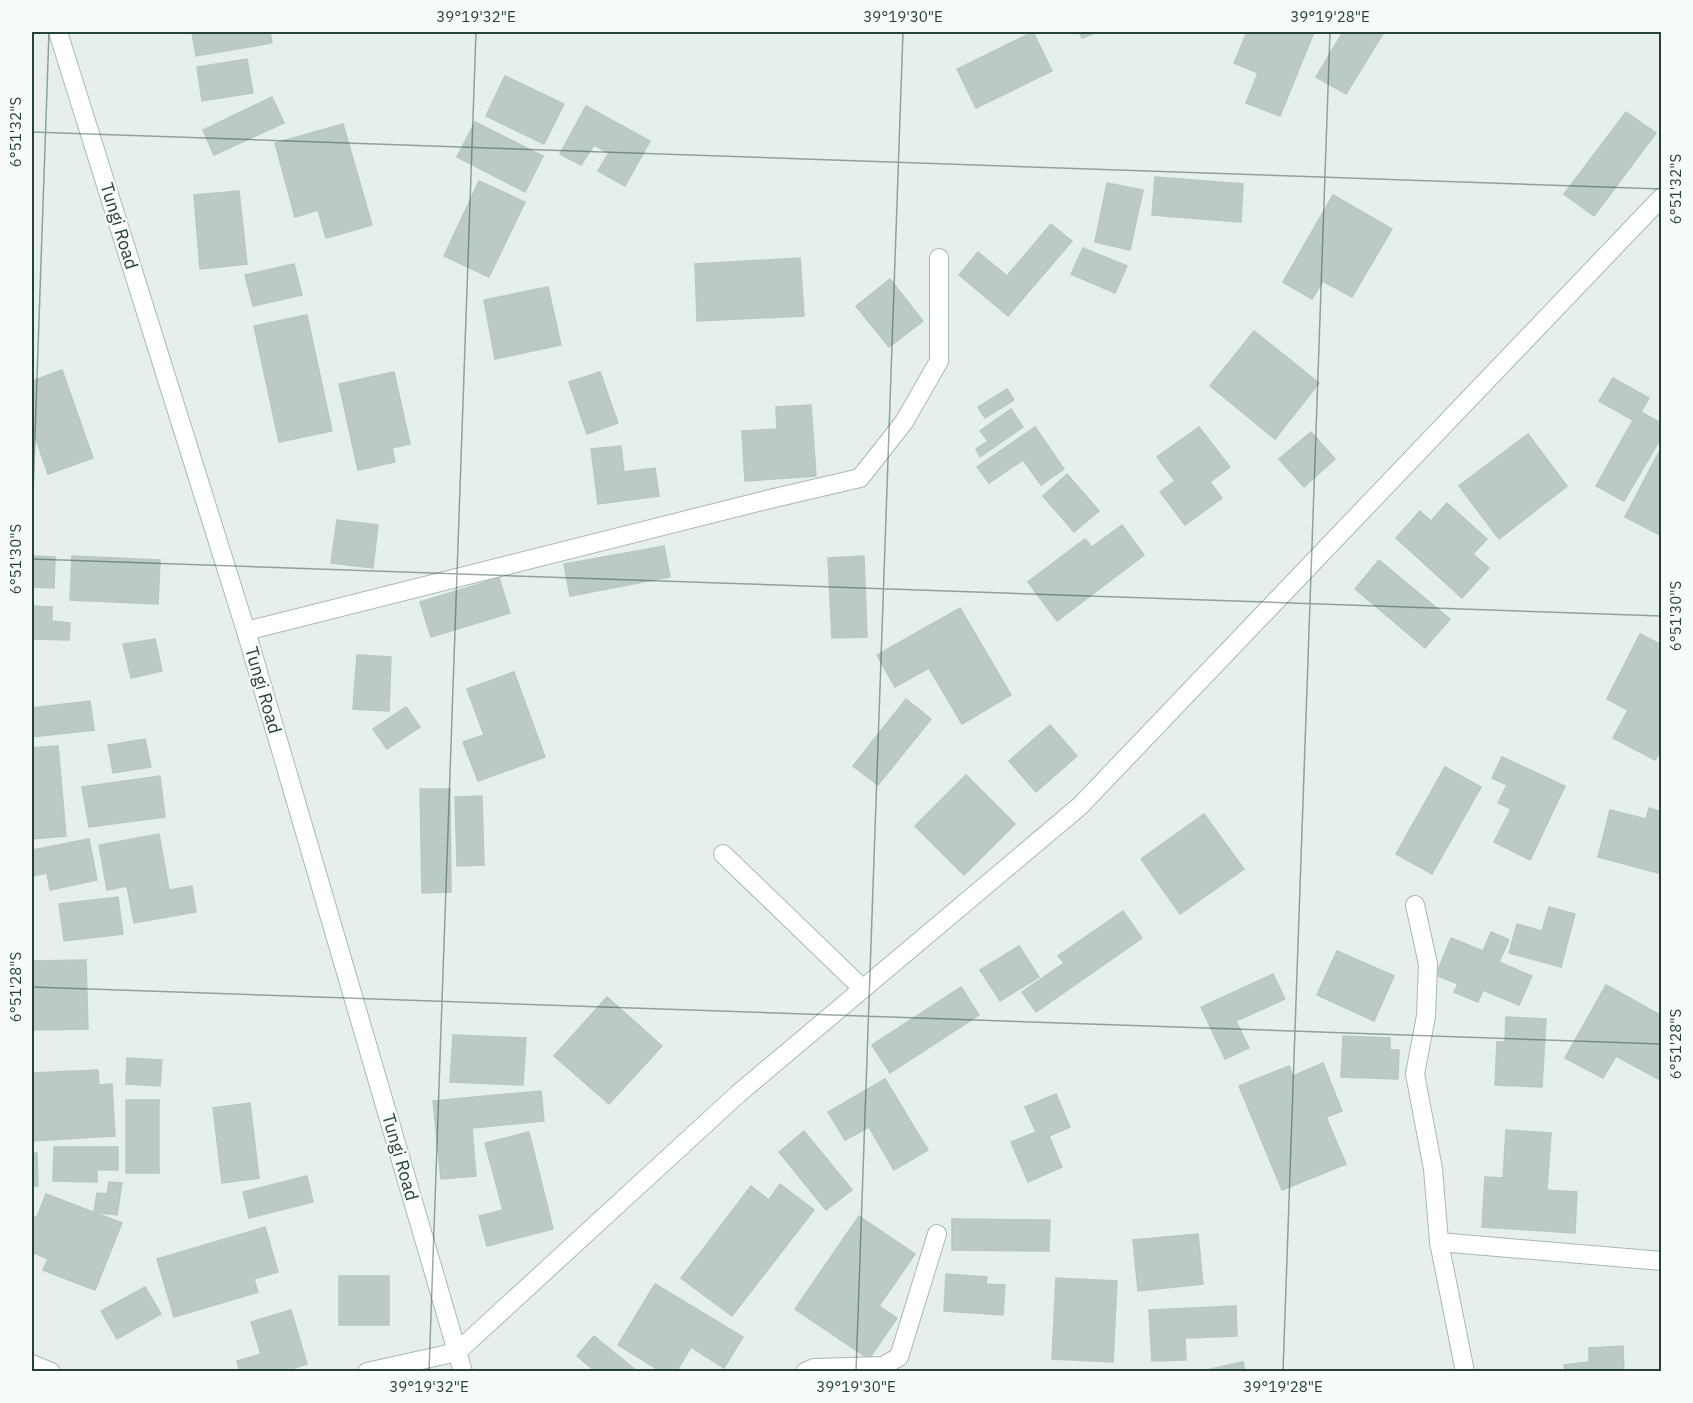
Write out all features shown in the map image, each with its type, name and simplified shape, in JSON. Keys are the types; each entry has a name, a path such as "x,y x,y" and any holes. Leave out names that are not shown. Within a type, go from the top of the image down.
{"street":[{"name":"Tungi Road","path":"58,32 246,631 463,1371"},
{"path":"367,1371 457,1352 738,1094 1080,806 1662,197"},
{"path":"246,631 860,478 904,422 939,361 939,258"},
{"path":"723,854 863,989"},
{"path":"1415,905 1428,964 1426,1016 1415,1074 1433,1168 1439,1242 1465,1371"},
{"path":"805,1371 814,1368 883,1365 899,1357 937,1234"},
{"path":"1439,1242 1662,1261"},
{"path":"32,1365 51,1371"}],"building":[{"path":"192,32 270,32 272,43 196,56"},
{"path":"1033,32 1052,71 976,108 957,69"},
{"path":"1079,32 1098,32 1082,38"},
{"path":"1247,32 1314,32 1280,116 1246,103 1258,73 1234,63"},
{"path":"1343,32 1384,32 1346,94 1316,77"},
{"path":"247,59 253,93 202,101 197,67"},
{"path":"505,76 564,104 544,144 486,116"},
{"path":"272,97 284,123 214,155 203,130"},
{"path":"586,106 650,141 625,186 598,171 609,153 594,145 581,165 560,154"},
{"path":"1626,112 1656,133 1594,216 1564,194"},
{"path":"475,122 543,156 525,192 457,157"},
{"path":"343,124 372,225 326,238 318,210 295,217 275,143"},
{"path":"1155,177 1243,184 1241,222 1152,215"},
{"path":"479,181 525,202 489,277 444,256"},
{"path":"1107,183 1143,190 1130,250 1095,242"},
{"path":"239,191 247,264 200,269 194,195"},
{"path":"1333,195 1392,229 1352,297 1323,281 1312,299 1283,282"},
{"path":"1051,224 1072,241 1008,316 959,275 978,252 1007,276"},
{"path":"1083,248 1127,266 1115,293 1071,274"},
{"path":"800,258 804,316 697,321 695,264"},
{"path":"294,264 302,295 253,306 245,275"},
{"path":"890,279 923,321 889,347 856,306"},
{"path":"548,287 561,345 495,359 484,300"},
{"path":"307,315 332,431 279,442 254,326"},
{"path":"1254,331 1319,383 1275,439 1210,386"},
{"path":"62,370 93,458 48,474 32,428 32,381"},
{"path":"394,372 410,444 392,448 395,462 358,470 339,384"},
{"path":"600,372 618,423 587,434 569,382"},
{"path":"1613,378 1649,398 1641,412 1662,424 1662,436 1624,501 1596,486 1633,420 1599,401"},
{"path":"1007,389 1014,400 985,418 978,407"},
{"path":"811,405 816,476 745,481 742,431 777,429 776,407"},
{"path":"1011,409 1023,427 980,457 976,449 988,441 980,431"},
{"path":"1035,427 1064,469 1041,485 1023,460 989,483 977,467"},
{"path":"1199,427 1230,467 1210,482 1222,498 1185,525 1160,492 1175,481 1157,457"},
{"path":"1311,432 1335,459 1304,487 1279,459"},
{"path":"1528,434 1567,486 1499,539 1459,486"},
{"path":"621,446 624,472 655,468 659,496 598,504 591,449"},
{"path":"1662,446 1662,536 1625,517"},
{"path":"1067,474 1099,511 1074,532 1043,496"},
{"path":"1447,503 1487,539 1473,554 1489,568 1462,598 1396,538 1420,511 1431,521"},
{"path":"337,520 378,525 373,568 331,563"},
{"path":"1122,525 1144,555 1057,621 1028,582 1085,539 1092,547"},
{"path":"664,546 670,577 570,596 564,564"},
{"path":"32,556 55,557 54,588 32,587"},
{"path":"72,556 160,560 158,604 70,600"},
{"path":"864,556 867,637 832,638 828,558"},
{"path":"1379,560 1450,619 1425,648 1355,589"},
{"path":"499,578 510,613 431,637 420,602"},
{"path":"32,606 52,607 52,621 70,623 69,640 32,639"},
{"path":"960,608 1011,695 962,724 929,668 895,687 877,655"},
{"path":"1640,634 1662,645 1662,748 1655,760 1613,738 1628,710 1607,699"},
{"path":"155,639 162,671 131,678 123,644"},
{"path":"357,655 391,657 389,711 353,709"},
{"path":"514,672 545,757 478,781 463,742 484,735 467,689"},
{"path":"906,699 931,719 878,785 853,766"},
{"path":"90,701 94,730 32,737 32,708"},
{"path":"406,707 420,727 387,749 373,729"},
{"path":"1050,725 1077,756 1036,792 1009,761"},
{"path":"145,739 151,767 113,773 108,745"},
{"path":"58,746 66,836 32,839 32,748"},
{"path":"1502,757 1565,786 1530,860 1494,842 1511,809 1498,803 1507,785 1492,778"},
{"path":"1445,767 1481,787 1432,874 1396,854"},
{"path":"966,775 1015,824 964,875 915,826"},
{"path":"160,776 165,817 89,827 82,787"},
{"path":"420,789 450,789 451,892 422,893"},
{"path":"482,796 484,865 457,866 455,797"},
{"path":"1649,808 1662,812 1662,874 1598,857 1610,810 1646,819"},
{"path":"1204,814 1244,869 1180,914 1141,859"},
{"path":"159,834 169,890 192,886 196,912 134,923 127,886 107,890 99,845"},
{"path":"89,839 97,880 50,890 47,873 32,876 32,850"},
{"path":"118,897 123,934 64,941 59,904"},
{"path":"1549,907 1575,914 1561,967 1509,953 1517,924 1542,931"},
{"path":"1123,911 1142,938 1036,1012 1022,992 1064,963 1058,956"},
{"path":"1491,932 1509,940 1499,962 1532,976 1519,1005 1483,990 1478,1002 1454,992 1458,984 1436,975 1451,938 1483,951"},
{"path":"1019,946 1039,977 1000,1001 980,970"},
{"path":"1337,951 1394,976 1374,1021 1317,995"},
{"path":"86,960 88,1029 32,1030 32,961"},
{"path":"1273,974 1285,999 1236,1021 1249,1048 1225,1059 1201,1007"},
{"path":"1606,985 1662,1016 1662,1081 1616,1056 1603,1078 1565,1058"},
{"path":"961,987 979,1015 890,1073 872,1045"},
{"path":"607,997 662,1046 609,1104 554,1056"},
{"path":"1506,1017 1546,1019 1542,1087 1495,1085 1497,1042 1505,1042"},
{"path":"453,1035 526,1038 523,1085 450,1082"},
{"path":"1343,1036 1390,1038 1390,1050 1399,1050 1398,1079 1341,1077"},
{"path":"127,1058 162,1060 160,1086 126,1084"},
{"path":"1323,1063 1342,1111 1326,1117 1346,1164 1282,1190 1239,1086 1289,1066 1293,1076"},
{"path":"98,1070 99,1085 112,1084 115,1136 32,1141 32,1073"},
{"path":"885,1079 928,1150 894,1170 869,1127 845,1140 828,1112"},
{"path":"541,1091 544,1121 472,1128 476,1176 441,1179 433,1101"},
{"path":"1056,1094 1070,1127 1049,1136 1062,1167 1028,1182 1011,1142 1036,1132 1025,1107"},
{"path":"126,1100 159,1100 159,1173 126,1173"},
{"path":"250,1103 259,1178 222,1183 213,1108"},
{"path":"1506,1130 1551,1133 1547,1190 1577,1192 1575,1233 1482,1227 1485,1177 1503,1178"},
{"path":"804,1131 852,1190 826,1210 779,1152"},
{"path":"529,1132 553,1229 487,1246 479,1216 503,1210 485,1143"},
{"path":"54,1147 118,1147 118,1170 97,1170 97,1182 53,1181"},
{"path":"32,1153 37,1153 38,1186 32,1186"},
{"path":"307,1176 313,1202 249,1218 243,1192"},
{"path":"109,1182 122,1183 117,1215 94,1212 97,1193 107,1194"},
{"path":"780,1184 814,1210 732,1316 681,1278 751,1186 769,1200"},
{"path":"46,1194 122,1223 95,1290 43,1270 48,1259 32,1252 32,1216 37,1217"},
{"path":"859,1216 915,1254 879,1306 897,1318 869,1359 795,1309"},
{"path":"952,1219 1050,1220 1049,1251 952,1250"},
{"path":"265,1227 278,1272 254,1279 258,1292 174,1317 157,1259"},
{"path":"1198,1234 1203,1284 1138,1291 1133,1240"},
{"path":"946,1274 987,1277 986,1284 1005,1285 1003,1315 944,1311"},
{"path":"339,1276 389,1276 389,1325 339,1325"},
{"path":"1056,1278 1117,1281 1113,1362 1052,1359"},
{"path":"655,1284 743,1337 724,1368 691,1347 676,1372 662,1372 618,1345"},
{"path":"145,1287 161,1314 117,1339 101,1311"},
{"path":"1236,1306 1237,1336 1185,1338 1186,1360 1152,1361 1149,1310"},
{"path":"291,1310 307,1364 282,1372 240,1372 237,1361 261,1354 251,1322"},
{"path":"594,1336 638,1372 596,1372 577,1356"},
{"path":"1623,1346 1624,1372 1565,1372 1564,1365 1589,1362 1589,1348"},
{"path":"1243,1362 1245,1372 1197,1372"}]}
